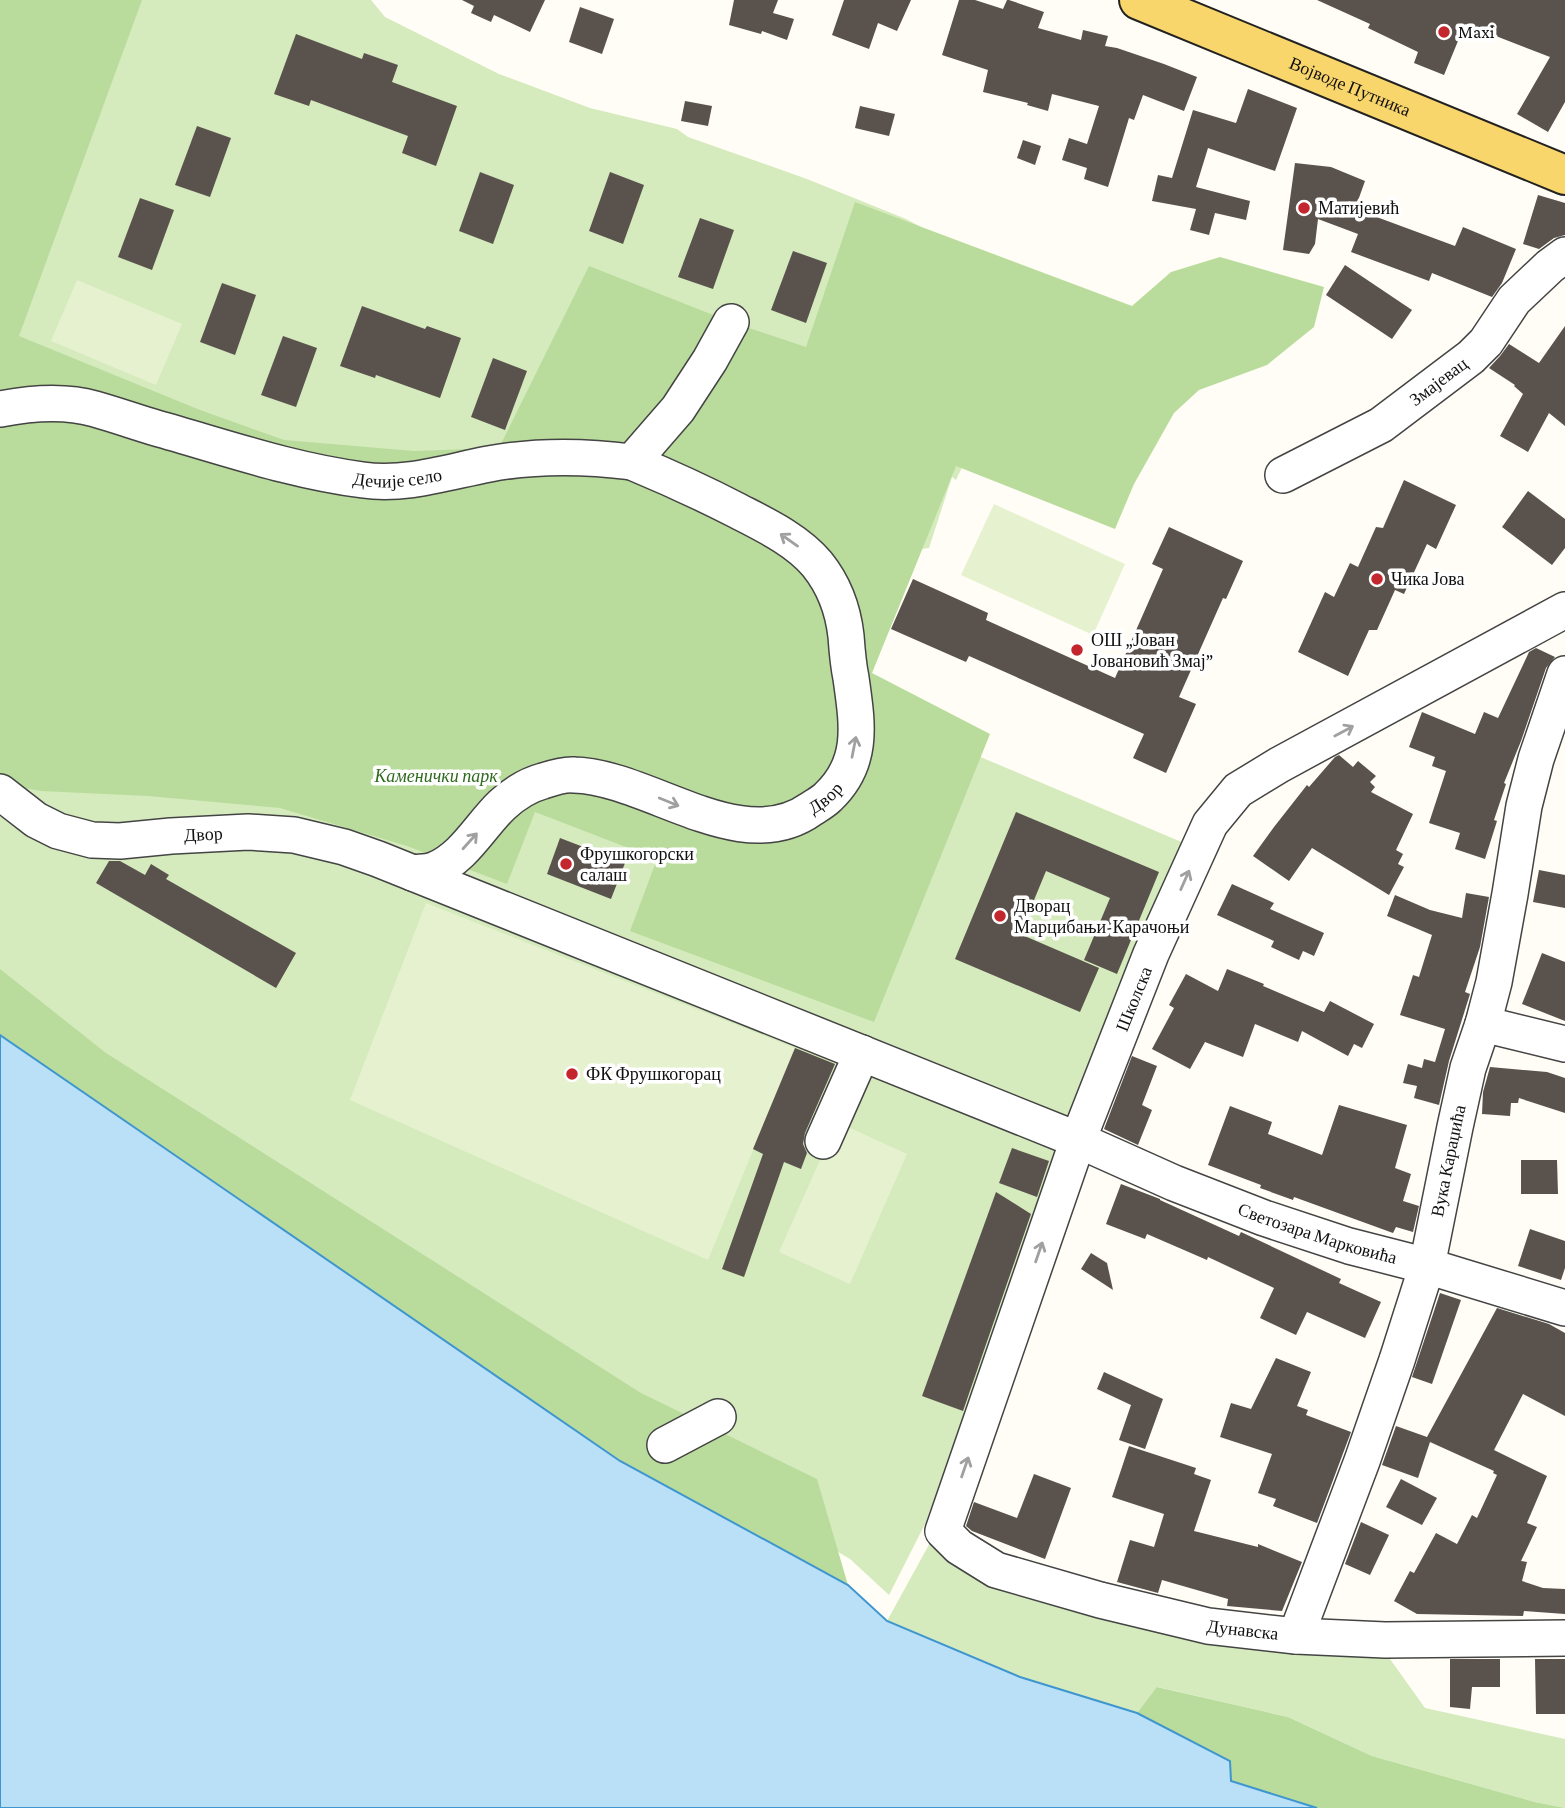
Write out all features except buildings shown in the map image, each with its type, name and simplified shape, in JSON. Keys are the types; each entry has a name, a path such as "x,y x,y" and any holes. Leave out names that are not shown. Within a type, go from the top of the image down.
{"main road":[{"name":"Војводе Путника","path":"1139,0 1563,169"}],"street":[{"name":"Змајевац","path":"1283,475 1381,425 1471,357 1486,342 1514,300 1565,255"},
{"path":"632,462 678,409 731,322"},
{"name":"Дечије село","path":"0,409 25,404 93,408 278,463 366,481 428,478 530,458 600,458 632,462"},
{"name":"Двор","path":"413,873 432,871 450,861 503,805 522,790 543,781 572,774 601,778 638,789 671,804 714,817 765,826 794,820 807,813 828,797 843,780 852,760 857,737 856,712 845,623 828,579 815,562 780,534 674,479 632,462"},
{"name":"Школска","path":"943,1531 1078,1140 1152,954 1210,824 1238,790 1279,765 1565,610"},
{"name":"Вука Караџића","path":"1296,1636 1366,1448 1427,1266 1468,1069 1483,1024 1501,944 1524,806 1536,759 1565,674"},
{"name":"Двор","path":"0,792 36,820 58,831 92,841 248,832 294,835 344,847 1078,1140"},
{"path":"1483,1024 1565,1044"},
{"path":"823,1141 862,1053"},
{"name":"Светозара Марковића","path":"1078,1140 1174,1183 1265,1218 1349,1246 1427,1266 1565,1308"},
{"path":"665,1445 718,1417"},
{"name":"Дунавска","path":"943,1531 959,1547 996,1570 1100,1600 1208,1626 1296,1636 1385,1640 1565,1638"}],"green space":[{"name":"Каменички парк","path":"0,0 371,0 385,17 499,74 590,108 677,129 688,137 807,179 906,219 987,262 968,455 956,480 952,477 929,548 908,551 864,569 874,712 1191,846 1025,1245 925,1524 889,1595 850,1559 765,1508 0,1013"},
{"path":"0,0 142,0 19,336 200,410 284,440 414,451 499,448 589,266 731,322 806,347 855,202 1132,306 1171,272 1220,257 1324,287 1314,327 1267,365 1199,390 1174,413 1134,484 1115,529 956,466 872,673 990,734 874,1022 630,931 657,859 535,812 507,884 407,846 280,808 148,796 41,791 0,784"},
{"path":"77,280 182,324 156,385 51,341"},
{"path":"994,504 1125,564 1093,635 961,575"},
{"name":"ФК Фрушкогорац","path":"426,903 795,1048 708,1260 350,1100"},
{"path":"0,969 106,1053 641,1393 817,1479 848,1585 620,1461 0,1035"},
{"path":"837,1122 907,1154 850,1284 779,1252"},
{"path":"931,1541 1385,1652 1425,1708 1565,1739 1565,1808 1372,1756 1288,1717 1158,1687 1137,1713 1020,1677 887,1621"},
{"path":"1157,1687 1288,1717 1372,1756 1565,1808 1317,1808 1231,1781 1230,1761 1137,1713"}],"water":[{"path":"0,1035 620,1461 848,1585 887,1621 1020,1677 1137,1713 1230,1761 1231,1781 1317,1808 0,1808"}],"place":[{"name":"Maxi","path":"1444,32"},
{"name":"Матијевић","path":"1304,208"},
{"name":"Чика Јова","path":"1377,579"},
{"name":"ОШ „Јован Јовановић Змај”","path":"1077,650"},
{"name":"Фрушкогорски салаш","path":"566,864"},
{"name":"Дворац Марцибањи-Карачоњи","path":"1000,916"},
{"name":"ФК Фрушкогорац","path":"572,1074"}]}
